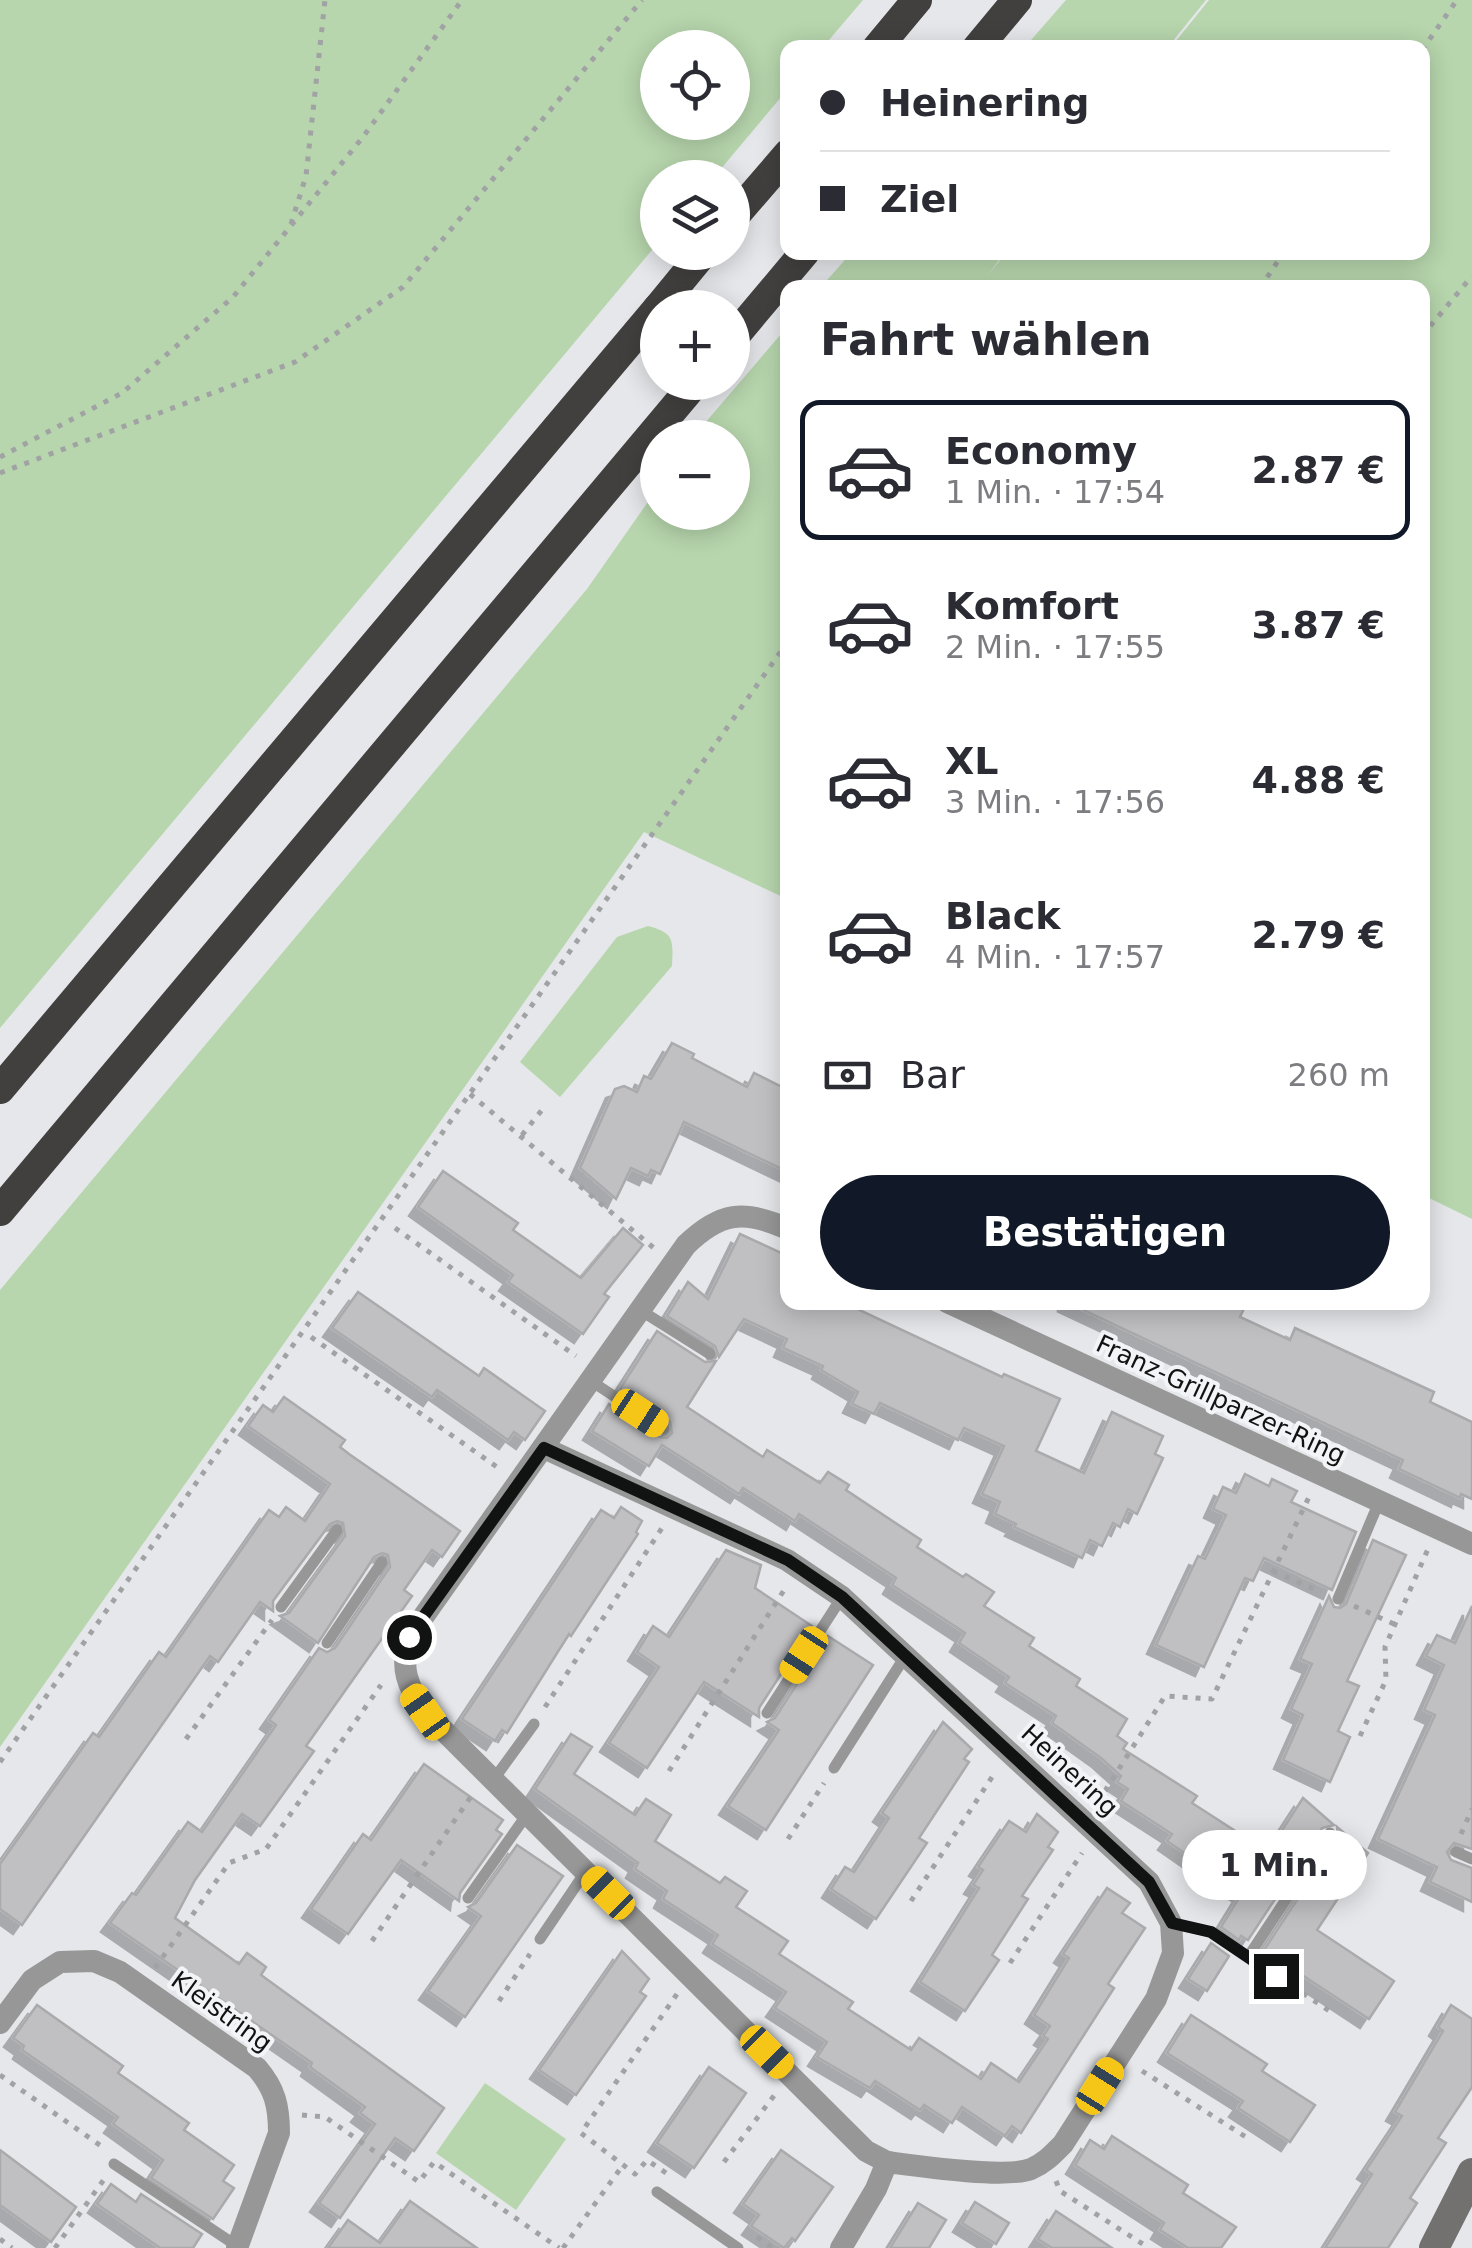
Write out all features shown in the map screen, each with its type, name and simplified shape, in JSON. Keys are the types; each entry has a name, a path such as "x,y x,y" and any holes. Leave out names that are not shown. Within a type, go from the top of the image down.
{"highway":[{"path":"884,40 917,0"},
{"path":"984,40 1017,0"},
{"path":"750,198 780,163"},
{"path":"782,280 798,260"},
{"path":"673,290 689,270"},
{"path":"750,318 780,282"},
{"path":"0,1090 640,329"},
{"path":"0,1210 681,400"}],"street":[{"path":"780,1226 748,1216 728,1216 699,1232 672,1264 409,1637 404,1669 409,1689 425,1712 866,2151 887,2162 1007,2172 1028,2171 1046,2161 1063,2144 1156,1998 1173,1953 1172,1923"},
{"name":"Franz-Grillparzer-Ring","path":"964,1310 1472,1544"},
{"name":"Heinering","path":"544,1448 798,1567 842,1597 1149,1882 1172,1923"},
{"name":"Kleistring","path":"0,2023 32,1980 60,1962 94,1961 120,1972 258,2068 273,2087 279,2113"},
{"path":"237,2247 280,2133 279,2113"},
{"path":"841,2248 876,2190 887,2162"},
{"path":"1434,2248 1472,2173"}],"lane":[{"path":"640,1310 710,1354"},
{"path":"594,1376 664,1429"},
{"path":"1338,1599 1379,1502"},
{"path":"281,1606 337,1530"},
{"path":"326,1643 382,1562"},
{"path":"767,1713 842,1597"},
{"path":"834,1768 906,1655"},
{"path":"491,1776 534,1724"},
{"path":"468,1898 528,1814"},
{"path":"1248,1957 1330,1833"},
{"path":"1456,1852 1472,1859"},
{"path":"540,1939 586,1871"},
{"path":"1172,1923 1211,1932 1276,1976"},
{"path":"114,2164 237,2247"},
{"path":"657,2192 738,2248"}],"path":[{"path":"289,228 306,176 325,0"},
{"path":"0,457 122,394 233,297 364,137 462,0"},
{"path":"0,474 295,362 403,287 642,0"},
{"path":"1429,40 1457,0"},
{"path":"1430,326 1472,276"},
{"path":"0,1762 780,652"},
{"path":"470,1094 672,1264"},
{"path":"522,1135 545,1106"},
{"path":"395,1228 594,1376"},
{"path":"311,1337 519,1482"},
{"path":"1010,1963 1165,1696 1212,1699 1320,1474"},
{"path":"534,1724 675,1508"},
{"path":"1360,1736 1386,1680 1385,1647 1437,1528"},
{"path":"669,1770 798,1567"},
{"path":"186,1739 281,1606"},
{"path":"141,1987 229,1863 266,1849 405,1650"},
{"path":"911,1901 1010,1750"},
{"path":"788,1839 834,1768"},
{"path":"372,1941 491,1776"},
{"path":"498,2002 540,1939"},
{"path":"635,2174 580,2132 690,1975"},
{"path":"1276,1976 1331,2012"},
{"path":"1119,2056 1249,2139"},
{"path":"0,2075 106,2150 114,2164 55,2248"},
{"path":"724,2162 768,2100 793,2078"},
{"path":"279,2113 325,2117 419,2182 434,2162 561,2248 623,2165"},
{"path":"1046,2161 1060,2190 1150,2248"},
{"path":"0,2240 12,2248"}],"green space":[{"path":"0,0 863,0 829,40 780,40 780,98 750,134 750,30 640,30 640,140 745,140 728,160 640,160 640,264 0,1028"},
{"path":"1066,0 1206,0 1174,40 1031,40"},
{"path":"1209,0 1472,0 1472,1219 1430,1198 1430,280 827,280 845,260 999,260 988,275 1000,260 1430,260 1430,40 1177,40"},
{"path":"780,335 780,896 644,832 0,1747 0,1290 587,589 640,513 640,530 750,530 750,420 708,420 725,400 750,400 750,370"},
{"path":"648,926 668,935 672,966 560,1097 520,1062 617,937"},
{"path":"485,2083 566,2139 516,2210 436,2153"}],"building":[{"path":"672,1043 747,1087 754,1073 780,1086 780,1168 684,1122 660,1174 651,1170 648,1176 631,1168 616,1199 580,1168 615,1089 624,1086 637,1092 644,1076 651,1079"},
{"path":"443,1171 518,1223 513,1230 581,1278 623,1228 643,1245 604,1294 609,1297 583,1334 508,1282 513,1275 418,1207"},
{"path":"740,1234 780,1252 780,1310 859,1310 1002,1377 1004,1374 1060,1399 1036,1451 1084,1473 1112,1412 1163,1436 1155,1454 1163,1458 1137,1514 1128,1509 1120,1527 1113,1523 1102,1546 1090,1540 1082,1558 1014,1527 1016,1524 995,1514 1000,1502 982,1494 1004,1446 964,1428 958,1440 880,1403 874,1414 852,1404 858,1392 821,1370 823,1366 783,1348 787,1339 744,1319 719,1357 715,1346 667,1316 688,1282 708,1299"},
{"path":"358,1292 479,1376 484,1368 545,1411 525,1440 514,1432 508,1440 437,1390 432,1397 332,1328"},
{"path":"1083,1310 1243,1310 1240,1317 1290,1340 1295,1328 1434,1392 1430,1402 1472,1422 1472,1499 1461,1494 1460,1498 1399,1469 1403,1460"},
{"path":"657,1331 705,1362 716,1361 687,1407 763,1457 767,1450 820,1483 828,1472 849,1485 846,1490 921,1540 917,1547 994,1592 984,1606 1034,1638 1029,1646 1080,1679 1076,1686 1127,1719 1117,1736 1127,1743 1123,1749 1197,1796 1192,1803 1268,1852 1303,1798 1334,1825 1322,1828 1248,1940 1241,1936 1239,1940 1221,1927 1242,1893 1167,1841 1172,1834 1121,1801 1128,1789 1117,1782 1121,1776 1052,1723 1056,1716 1005,1683 1009,1677 959,1643 965,1633 892,1585 896,1578 799,1514 795,1521 743,1488 739,1494 662,1445 649,1466 592,1431 609,1404 660,1437 667,1438 672,1433 670,1422 620,1389"},
{"path":"284,1397 345,1440 340,1447 349,1454 460,1531 442,1557 432,1550 404,1590 412,1596 306,1746 314,1751 260,1826 242,1814 195,1880 175,1918 239,1964 247,1953 266,1967 261,1975 444,2108 414,2151 395,2138 340,2218 319,2203 375,2124 360,2113 365,2107 310,2067 312,2063 110,1923 132,1893 136,1895 188,1822 202,1832 276,1725 269,1720 319,1648 327,1652 335,1648 390,1567 388,1555 374,1557 318,1643 280,1616 289,1613 345,1536 343,1523 330,1524 273,1601 273,1611 260,1602 218,1662 210,1656 22,1925 0,1909 0,1864 93,1733 99,1737 159,1652 166,1657 269,1510 279,1517 286,1507 305,1521 330,1484 248,1426 263,1405 273,1412"},
{"path":"1245,1474 1269,1486 1272,1479 1297,1491 1291,1502 1356,1532 1332,1590 1264,1558 1253,1581 1245,1578 1204,1667 1156,1645 1198,1556 1205,1559 1226,1515 1213,1509 1223,1487 1236,1493"},
{"path":"621,1507 642,1521 638,1534 507,1733 502,1730 495,1741 462,1719 601,1510 614,1518"},
{"path":"1373,1540 1406,1555 1347,1681 1359,1686 1338,1731 1350,1737 1330,1782 1283,1760 1303,1715 1291,1709 1312,1664 1300,1659 1329,1596 1334,1607 1346,1604"},
{"path":"726,1550 761,1565 755,1588 812,1626 759,1708 759,1717 704,1682 647,1768 609,1743 659,1667 637,1652 653,1626 669,1637"},
{"path":"1472,1606 1472,1849 1454,1843 1447,1852 1451,1860 1472,1868 1472,1902 1430,1882 1437,1867 1378,1839 1435,1715 1424,1710 1444,1665 1426,1656 1437,1635 1455,1643"},
{"path":"828,1636 873,1665 766,1830 728,1806 779,1730 767,1722 775,1718"},
{"path":"943,1722 972,1749 964,1759 969,1762 919,1838 927,1843 876,1919 831,1889 845,1867 854,1872 889,1818 882,1813"},
{"path":"571,1734 592,1747 574,1774 635,1815 646,1799 671,1815 655,1841 720,1883 725,1877 747,1891 736,1907 788,1941 779,1954 853,2002 848,2009 911,2050 919,2038 981,2079 991,2063 1019,2082 1048,2039 1043,2036 1050,2026 1034,2015 1069,1958 1063,1954 1107,1888 1130,1903 1122,1913 1145,1928 1108,1984 1114,1988 1021,2133 1012,2126 1005,2136 962,2107 952,2123 924,2105 920,2110 875,2081 870,2088 817,2057 827,2042 775,2008 786,1992 712,1944 718,1935 663,1899 667,1891 635,1869 638,1863 535,1789"},
{"path":"424,1764 503,1820 496,1830 502,1834 460,1893 459,1901 401,1860 348,1934 311,1909 363,1834 371,1840"},
{"path":"1037,1814 1058,1832 1048,1847 1053,1850 1022,1896 1028,1899 992,1955 999,1960 965,2011 920,1982 979,1888 973,1885 983,1870 978,1867 1009,1821 1026,1832"},
{"path":"1337,1827 1368,1853 1317,1930 1394,1981 1369,2019 1264,1950 1338,1838"},
{"path":"517,1845 563,1876 465,2017 428,1991 481,1916 468,1907 476,1903"},
{"path":"1211,1943 1229,1956 1207,1991 1188,1979"},
{"path":"622,1951 649,1979 640,1992 646,1996 576,2095 539,2070"},
{"path":"37,2005 123,2066 118,2073 189,2123 184,2130 234,2165 223,2181 234,2188 213,2219 151,2178 163,2160 113,2124 118,2117 22,2050 24,2046 13,2038"},
{"path":"1451,2005 1472,2019 1472,2087 1438,2138 1446,2143 1410,2198 1417,2203 1388,2248 1325,2248 1372,2174 1366,2170 1402,2116 1395,2112 1443,2031 1438,2027"},
{"path":"1191,2015 1267,2064 1262,2071 1315,2105 1290,2142 1238,2108 1243,2101 1167,2053"},
{"path":"709,2067 746,2093 694,2168 657,2143"},
{"path":"1112,2136 1188,2185 1183,2193 1236,2227 1221,2248 1188,2248 1160,2230 1164,2223 1075,2165 1090,2140 1104,2149"},
{"path":"0,2150 76,2207 51,2242 0,2205"},
{"path":"781,2150 833,2187 795,2241 792,2238 784,2248 751,2226 759,2215 743,2204"},
{"path":"111,2184 136,2202 141,2194 202,2234 193,2248 160,2248 97,2204"},
{"path":"410,2201 477,2248 328,2248 348,2220 380,2243"},
{"path":"975,2202 1009,2223 996,2244 962,2223"},
{"path":"918,2203 946,2220 929,2248 890,2248"},
{"path":"1056,2211 1112,2248 1052,2248 1038,2239"}],"route":[{"path":"409,1637 544,1448 788,1560 842,1597 1149,1882 1172,1923 1211,1932 1276,1976"}]}
